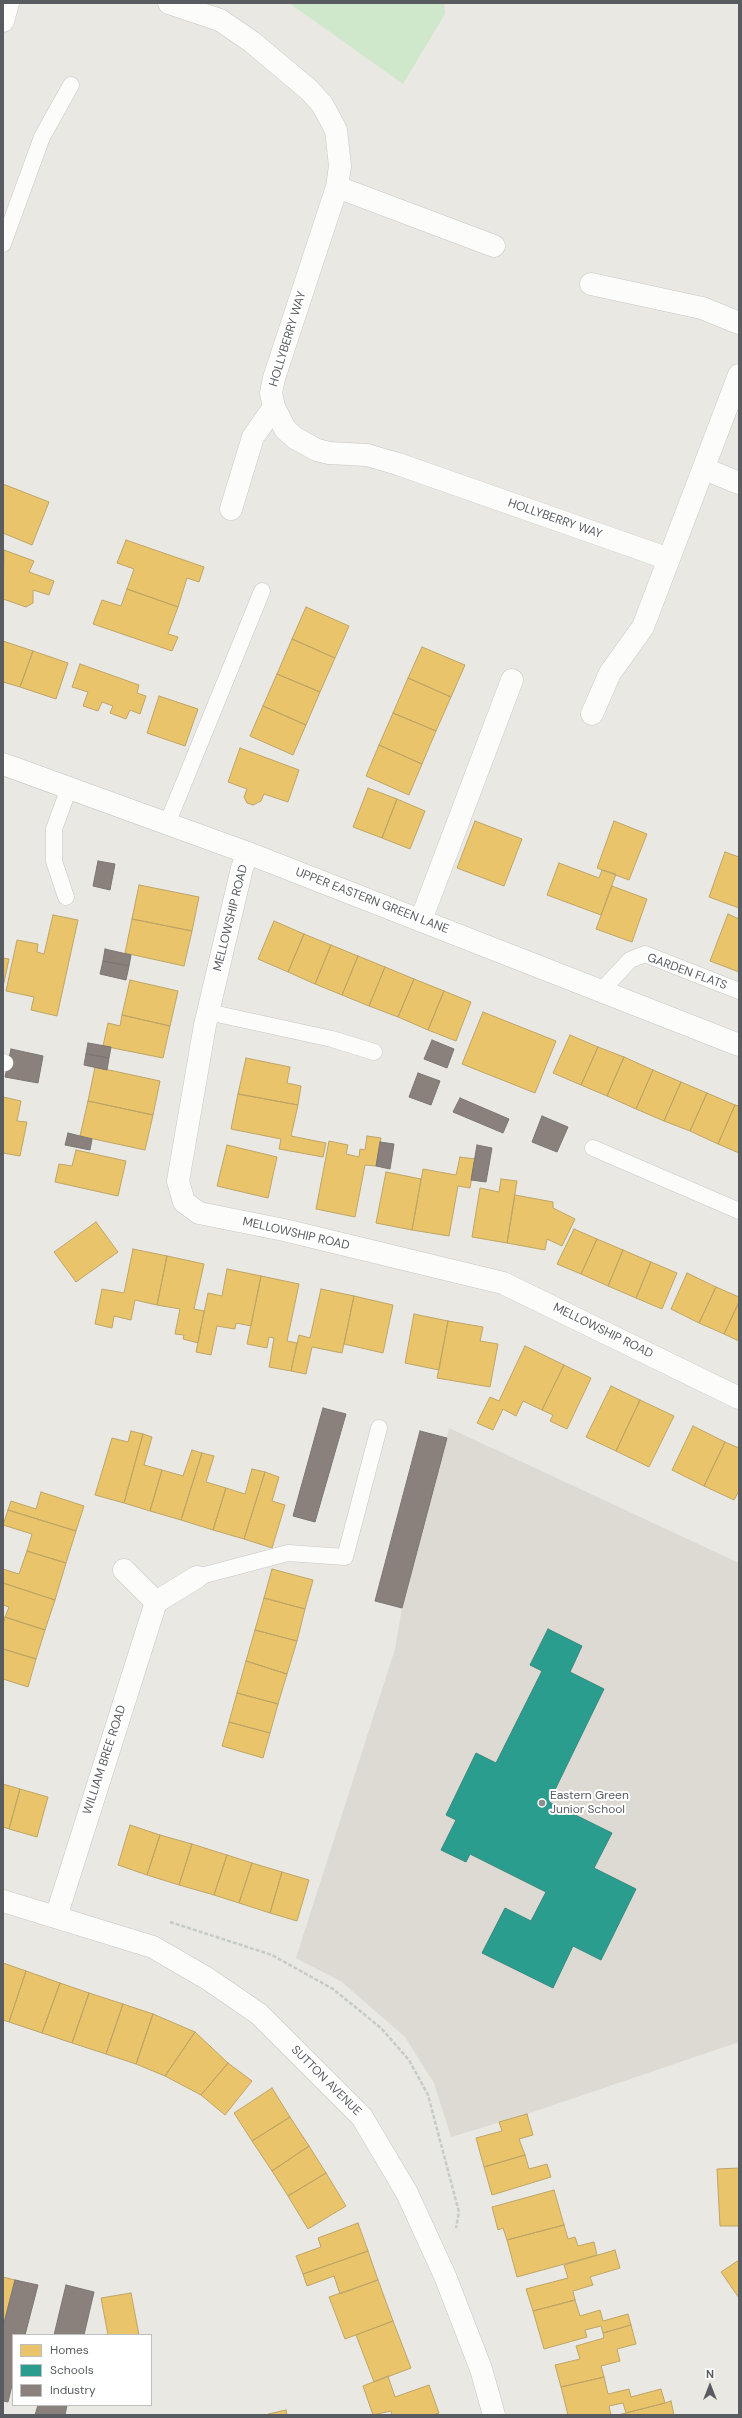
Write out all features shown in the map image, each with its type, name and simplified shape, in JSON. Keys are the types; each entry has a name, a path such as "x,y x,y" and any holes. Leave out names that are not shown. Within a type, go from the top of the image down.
{"street":[{"path":"3,20 8,3"},
{"name":"HOLLYBERRY WAY","path":"170,3 201,12 234,29 302,84 322,104 336,130 340,166 337,188 274,378 271,393 274,407 285,429 295,438 317,450 329,453 367,455 398,464 669,559"},
{"path":"337,188 494,246"},
{"path":"591,284 702,308 739,323"},
{"path":"592,714 610,673 643,627 705,469 739,375"},
{"path":"231,509 253,437 274,407"},
{"path":"705,469 739,483"},
{"path":"421,920 512,680"},
{"name":"UPPER EASTERN GREEN LANE","path":"3,764 248,853 739,1045"},
{"name":"MELLOWSHIP ROAD","path":"248,853 242,868 208,1012 178,1181 184,1202 199,1213 284,1230 503,1282 739,1398"},
{"path":"124,1570 156,1602 197,1577"},
{"name":"WILLIAM BREE ROAD","path":"56,1917 156,1602"},
{"name":"SUTTON AVENUE","path":"3,1900 153,1948 208,1979 259,2014 362,2117 407,2193 445,2276 481,2369 494,2415"}],"lane":[{"path":"3,244 42,138 71,85"},
{"path":"167,824 262,591"},
{"path":"66,896 54,860 54,829 69,788"},
{"name":"GARDEN FLATS","path":"601,991 630,960 645,954 739,991"},
{"path":"208,1012 332,1039 374,1052"},
{"path":"593,1148 739,1209"},
{"path":"197,1577 288,1553 345,1557 379,1428"}],"shaded area":[{"name":"Eastern Green Junior School","path":"449,1428 739,1563 739,2042 527,2114 451,2137 434,2083 405,2037 342,1982 296,1958 395,1649 402,1608"}],"green space":[{"path":"289,3 444,3 445,14 403,84"}],"building: Homes":[{"path":"3,484 49,502 32,545 3,533"},
{"path":"126,540 204,567 199,582 187,578 178,607 127,589 134,569 117,563"},
{"path":"4,550 34,561 29,572 54,581 49,595 33,590 33,603 26,607 3,599"},
{"path":"127,589 178,607 168,634 178,637 172,651 93,624 102,600 121,606"},
{"path":"306,607 349,626 335,658 292,639"},
{"path":"292,639 335,658 320,692 277,674"},
{"path":"3,641 33,651 20,687 3,682"},
{"path":"422,647 465,665 451,697 408,678"},
{"path":"33,651 68,663 56,699 20,687"},
{"path":"80,664 139,685 137,693 146,696 140,714 130,710 126,719 110,713 113,706 102,702 98,711 83,706 88,692 72,687"},
{"path":"277,674 320,692 306,725 263,706"},
{"path":"408,678 451,697 436,731 393,713"},
{"path":"159,696 198,709 185,746 147,733"},
{"path":"263,706 306,725 293,755 250,736"},
{"path":"393,713 436,731 422,764 379,745"},
{"path":"379,745 422,764 409,795 366,776"},
{"path":"240,748 299,770 288,802 264,794 261,801 253,805 247,803 244,797 247,789 228,782"},
{"path":"368,788 397,799 382,838 353,827"},
{"path":"397,799 425,811 410,849 382,838"},
{"path":"475,821 522,839 504,886 457,868"},
{"path":"614,821 647,834 629,880 597,868"},
{"path":"725,852 739,857 739,908 709,897"},
{"path":"559,863 599,878 602,870 616,874 601,915 547,895"},
{"path":"139,885 199,897 192,931 132,919"},
{"path":"612,886 647,899 632,942 596,929"},
{"path":"728,914 739,919 739,972 710,961"},
{"path":"53,915 78,920 57,1016 31,1010 34,997 6,991 17,940 38,944 37,952 44,954"},
{"path":"132,919 192,931 184,966 125,953"},
{"path":"274,921 304,934 288,972 258,959"},
{"path":"304,934 331,945 315,984 288,972"},
{"path":"331,945 358,956 342,995 315,984"},
{"path":"358,956 385,967 369,1006 342,995"},
{"path":"3,958 9,959 3,987"},
{"path":"385,967 414,979 398,1017 369,1006"},
{"path":"414,979 444,991 428,1030 398,1017"},
{"path":"130,980 178,991 170,1026 122,1015"},
{"path":"444,991 471,1002 456,1041 428,1030"},
{"path":"483,1012 556,1041 535,1093 462,1064"},
{"path":"122,1015 170,1026 163,1058 103,1046 108,1023 120,1026"},
{"path":"570,1035 598,1047 581,1085 553,1073"},
{"path":"598,1047 624,1057 607,1096 581,1085"},
{"path":"624,1057 653,1070 636,1109 607,1096"},
{"path":"246,1058 290,1067 287,1083 301,1086 298,1105 238,1094"},
{"path":"95,1067 160,1081 153,1115 88,1101"},
{"path":"653,1070 681,1082 664,1121 636,1109"},
{"path":"681,1082 707,1093 690,1131 664,1121"},
{"path":"707,1093 735,1105 718,1144 690,1131"},
{"path":"238,1094 298,1105 291,1136 326,1143 323,1157 279,1149 281,1139 231,1129"},
{"path":"3,1097 21,1101 17,1121 27,1122 20,1156 3,1153"},
{"path":"88,1101 153,1115 145,1150 80,1136"},
{"path":"735,1105 739,1106 739,1153 718,1144"},
{"path":"367,1136 381,1138 376,1166 365,1165 355,1217 316,1209 329,1141 348,1145 346,1154 359,1157 360,1149 365,1150"},
{"path":"227,1145 277,1157 268,1198 217,1186"},
{"path":"76,1150 126,1161 118,1196 55,1182 59,1164 72,1166"},
{"path":"460,1157 475,1159 470,1188 458,1186 449,1236 412,1230 423,1169 456,1175"},
{"path":"386,1172 421,1179 412,1230 376,1223"},
{"path":"501,1179 517,1181 507,1243 472,1237 480,1188 499,1192"},
{"path":"515,1195 553,1202 553,1208 575,1219 562,1246 547,1239 545,1250 507,1243"},
{"path":"96,1222 118,1252 76,1282 54,1252"},
{"path":"574,1229 597,1239 581,1274 557,1264"},
{"path":"597,1239 623,1250 608,1286 581,1274"},
{"path":"133,1249 167,1256 157,1305 135,1300 131,1320 114,1316 112,1328 95,1324 102,1289 124,1293"},
{"path":"623,1250 651,1262 636,1298 608,1286"},
{"path":"167,1256 204,1264 194,1309 204,1311 198,1343 183,1339 184,1335 175,1334 180,1309 157,1305"},
{"path":"651,1262 677,1273 662,1309 636,1298"},
{"path":"227,1269 261,1276 251,1326 236,1323 235,1329 217,1326 211,1355 196,1352 208,1293 222,1296"},
{"path":"687,1273 716,1287 699,1323 671,1309"},
{"path":"261,1276 299,1284 287,1341 297,1343 291,1371 269,1367 274,1338 269,1337 267,1348 247,1344"},
{"path":"716,1287 739,1297 739,1302 724,1334 699,1323"},
{"path":"321,1289 354,1296 342,1353 312,1347 306,1374 291,1371 299,1335 310,1338"},
{"path":"354,1296 393,1305 383,1353 344,1344"},
{"path":"739,1302 739,1341 724,1334"},
{"path":"414,1314 448,1321 439,1370 405,1363"},
{"path":"448,1321 483,1327 480,1341 498,1344 490,1387 437,1378"},
{"path":"525,1346 564,1365 542,1410 523,1401 516,1416 503,1409 493,1430 477,1423 490,1397 499,1401"},
{"path":"564,1365 591,1378 567,1429 550,1421 553,1415 542,1410"},
{"path":"611,1386 640,1400 616,1451 586,1437"},
{"path":"640,1400 674,1416 649,1467 616,1451"},
{"path":"693,1426 725,1442 704,1486 672,1470"},
{"path":"131,1431 143,1434 124,1503 95,1495 112,1438 128,1442"},
{"path":"143,1434 152,1437 144,1465 162,1470 150,1511 124,1503"},
{"path":"725,1442 739,1448 739,1491 734,1500 704,1486"},
{"path":"192,1450 202,1453 181,1520 150,1511 162,1470 183,1476"},
{"path":"202,1453 214,1456 206,1482 226,1488 213,1530 181,1520"},
{"path":"252,1469 265,1472 244,1539 213,1530 226,1488 245,1494"},
{"path":"265,1472 279,1477 272,1501 285,1505 272,1548 244,1539"},
{"path":"41,1492 84,1506 76,1531 8,1510 11,1501 36,1509"},
{"path":"8,1510 76,1531 66,1563 27,1551 32,1534 3,1525"},
{"path":"27,1551 66,1563 55,1600 3,1583 3,1569 19,1574"},
{"path":"272,1569 313,1580 305,1609 264,1598"},
{"path":"3,1583 55,1600 45,1630 5,1617 9,1607 3,1605"},
{"path":"264,1598 305,1609 297,1641 255,1630"},
{"path":"5,1617 45,1630 36,1659 3,1649 3,1625"},
{"path":"255,1630 297,1641 287,1674 246,1661"},
{"path":"3,1649 36,1659 28,1687 3,1679"},
{"path":"246,1661 287,1674 278,1704 237,1693"},
{"path":"237,1693 278,1704 270,1733 229,1722"},
{"path":"229,1722 270,1733 263,1758 222,1746"},
{"path":"3,1784 20,1789 9,1829 3,1827"},
{"path":"20,1789 48,1797 37,1837 9,1829"},
{"path":"130,1825 160,1835 147,1875 118,1865"},
{"path":"160,1835 192,1844 179,1885 147,1875"},
{"path":"192,1844 227,1855 214,1895 179,1885"},
{"path":"227,1855 252,1863 239,1903 214,1895"},
{"path":"252,1863 282,1872 270,1913 239,1903"},
{"path":"282,1872 309,1880 297,1921 270,1913"},
{"path":"3,1963 26,1971 9,2022 3,2020"},
{"path":"26,1971 60,1983 42,2033 9,2022"},
{"path":"60,1983 89,1993 72,2043 42,2033"},
{"path":"89,1993 123,2004 106,2054 72,2043"},
{"path":"123,2004 153,2014 136,2064 106,2054"},
{"path":"153,2014 195,2032 165,2076 136,2064"},
{"path":"195,2032 228,2063 201,2095 165,2076"},
{"path":"228,2063 252,2081 225,2115 201,2095"},
{"path":"272,2088 290,2117 252,2141 234,2113"},
{"path":"527,2114 533,2135 519,2139 525,2155 484,2167 476,2138 502,2131 499,2122"},
{"path":"290,2117 309,2146 272,2171 252,2141"},
{"path":"309,2146 326,2173 288,2196 272,2171"},
{"path":"525,2155 529,2169 547,2164 551,2177 492,2195 484,2167"},
{"path":"739,2168 739,2226 720,2226 717,2169"},
{"path":"326,2173 346,2206 308,2229 288,2196"},
{"path":"554,2190 564,2225 507,2240 503,2228 498,2230 492,2207"},
{"path":"358,2223 368,2251 303,2274 296,2256 321,2247 318,2238"},
{"path":"564,2225 568,2239 575,2237 578,2246 594,2242 597,2255 517,2277 507,2240"},
{"path":"615,2250 620,2268 590,2277 593,2285 573,2291 575,2300 533,2311 526,2289 568,2278 564,2265"},
{"path":"368,2251 378,2280 340,2294 334,2276 307,2286 303,2274"},
{"path":"739,2260 739,2298 721,2272"},
{"path":"3,2277 15,2280 3,2326"},
{"path":"378,2280 393,2321 345,2339 329,2297"},
{"path":"131,2293 139,2334 108,2334 101,2298"},
{"path":"575,2300 580,2316 600,2310 603,2321 628,2314 631,2325 603,2333 601,2326 585,2330 587,2337 544,2349 533,2311"},
{"path":"393,2321 411,2368 374,2382 356,2335"},
{"path":"631,2325 636,2344 617,2349 620,2361 601,2366 604,2377 561,2387 555,2365 580,2359 576,2346 604,2338 603,2333"},
{"path":"388,2376 395,2397 429,2385 439,2413 433,2415 392,2415 391,2411 373,2415 363,2386"},
{"path":"604,2377 608,2394 629,2389 631,2397 661,2389 665,2403 626,2413 623,2403 609,2406 611,2415 568,2415 561,2387"},
{"path":"671,2401 674,2415 618,2415 665,2403"},
{"path":"286,2410 287,2415 268,2415 268,2414"}],"building: Schools":[{"path":"548,1629 582,1646 570,1672 604,1689 549,1802 612,1833 594,1868 636,1889 601,1960 573,1946 553,1988 482,1953 505,1908 531,1921 546,1892 470,1854 466,1862 441,1850 456,1820 446,1815 476,1753 496,1763 542,1671 530,1665"}],"building: Industry":[{"path":"98,861 115,864 110,890 93,886"},
{"path":"105,949 131,955 129,966 103,961"},
{"path":"103,961 129,966 126,980 100,974"},
{"path":"432,1040 454,1049 447,1068 424,1059"},
{"path":"88,1043 111,1047 109,1058 86,1054"},
{"path":"11,1049 43,1056 38,1083 5,1077"},
{"path":"86,1054 109,1058 107,1070 84,1065"},
{"path":"418,1073 440,1081 431,1105 409,1097"},
{"path":"460,1098 509,1119 503,1133 453,1112"},
{"path":"542,1116 568,1127 557,1152 532,1142"},
{"path":"68,1133 92,1139 90,1150 65,1145"},
{"path":"380,1142 394,1144 390,1169 376,1166"},
{"path":"477,1145 492,1148 486,1182 471,1180"},
{"path":"323,1408 346,1414 315,1522 293,1516"},
{"path":"420,1431 447,1438 402,1608 375,1601"},
{"path":"15,2280 38,2285 25,2334 12,2334 12,2385 8,2402 3,2401 3,2327"},
{"path":"66,2285 94,2292 84,2334 54,2334"},
{"path":"38,2406 67,2406 65,2415 35,2415"}],"place":[{"name":"Eastern Green Junior School","path":"542,1803"}]}
